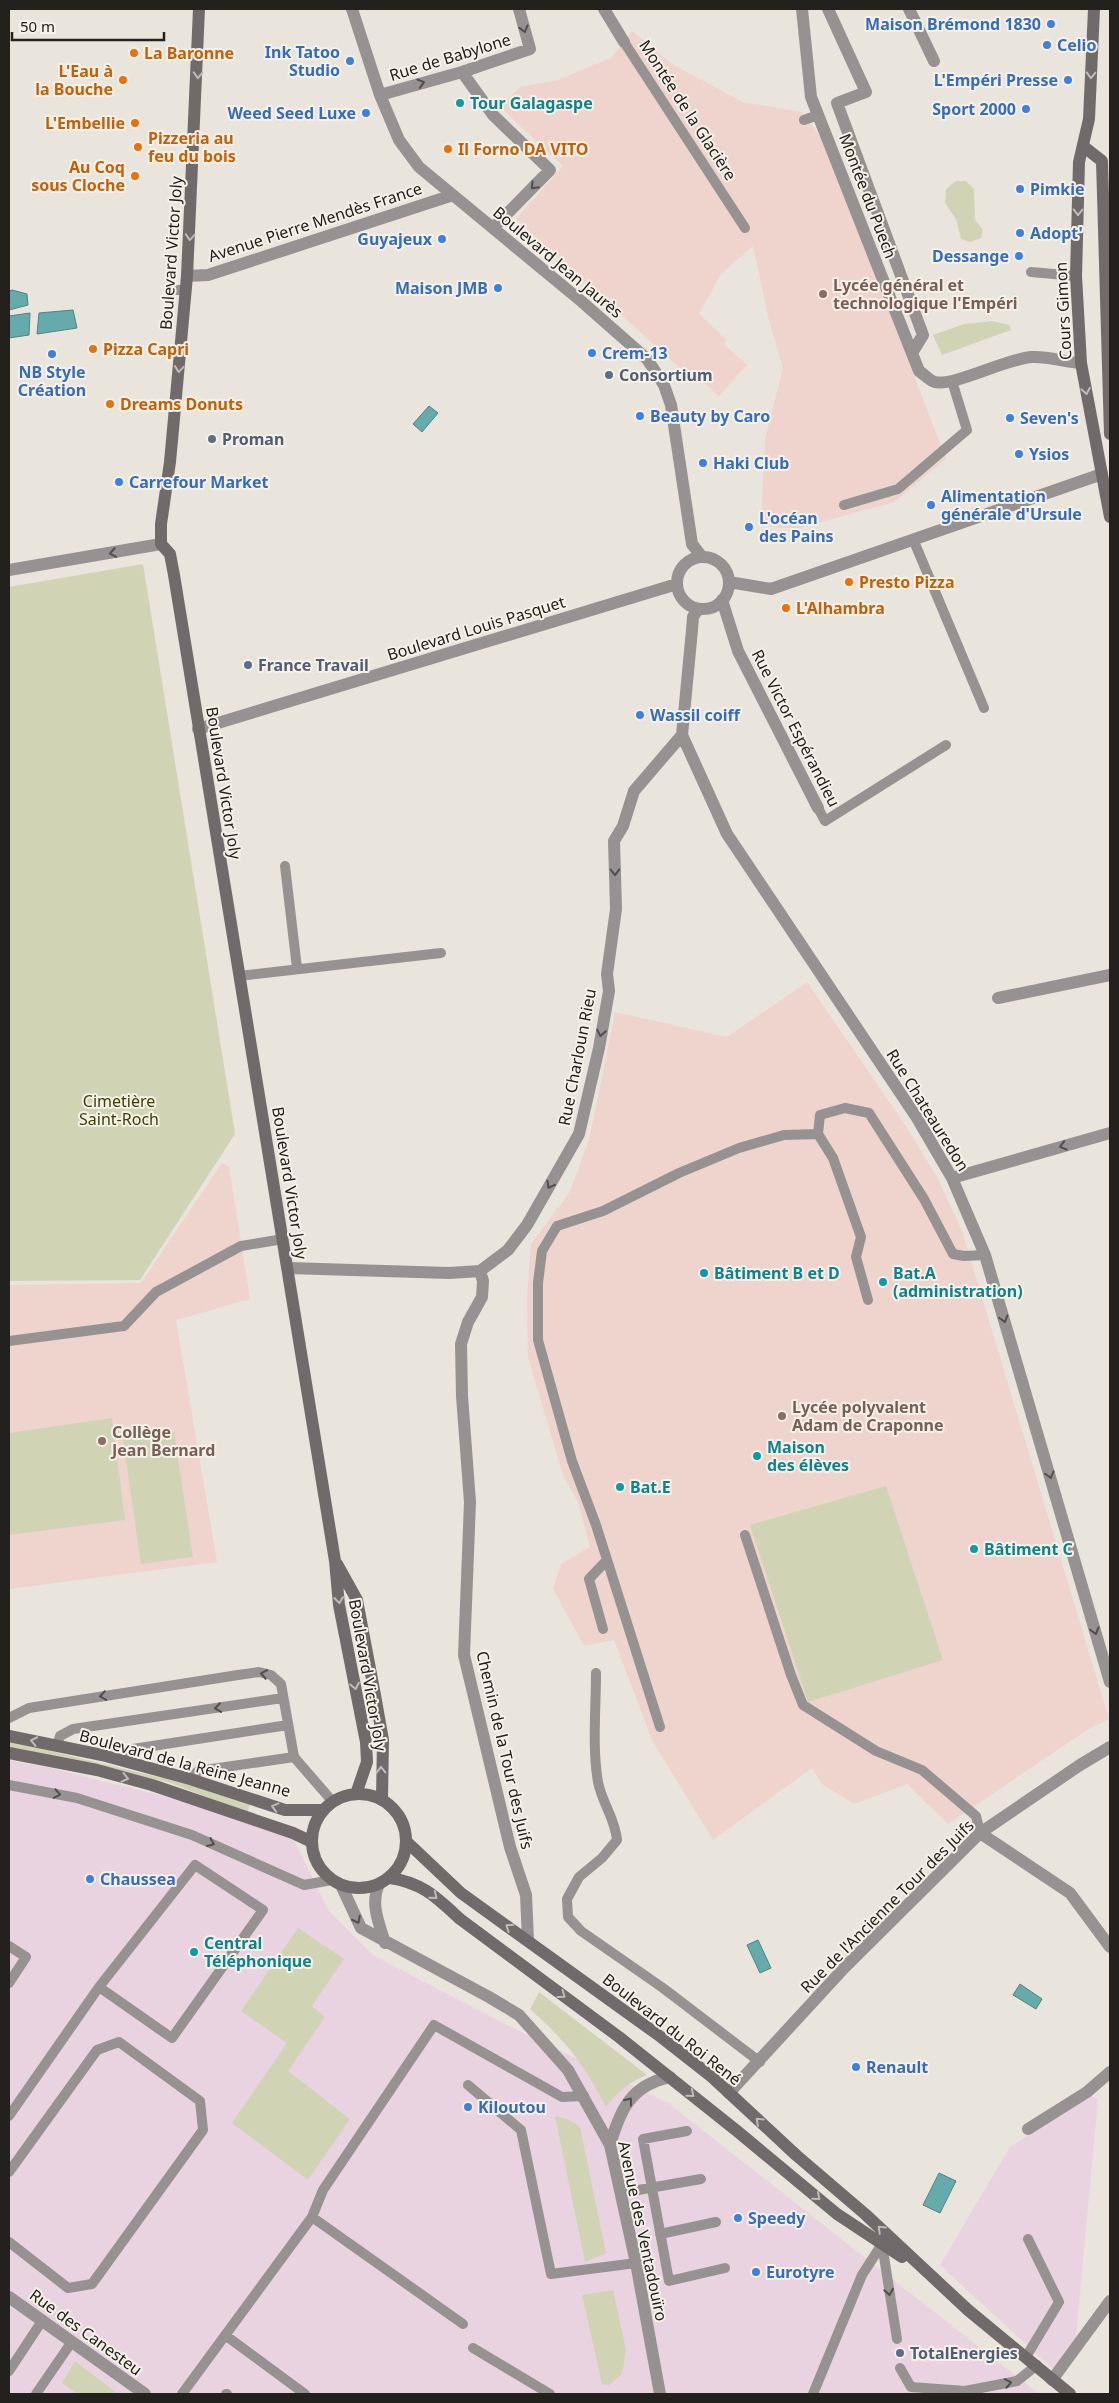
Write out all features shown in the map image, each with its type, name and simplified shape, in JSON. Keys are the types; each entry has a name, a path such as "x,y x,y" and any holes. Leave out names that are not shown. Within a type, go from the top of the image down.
{"main road":[{"name":"Boulevard Victor Joly","path":"199,9 187,276 170,462 160,524 161,544 170,554 336,1561 339,1605 366,1742 367,1762 356,1794"},
{"name":"Cours Gimon","path":"1094,9 1089,119 1079,162 1076,276 1081,363 1106,472 1110,517"},
{"path":"1083,146 1102,161 1107,238 1110,434"},
{"name":"Boulevard Victor Joly","path":"336,1561 357,1600 383,1740 382,1800"},
{"name":"Boulevard de la Reine Jeanne","path":"9,1736 123,1761 190,1779 285,1810 328,1806"},
{"name":"Boulevard de la Reine Jeanne","path":"9,1753 97,1770 152,1785 293,1833 312,1842"},
{"path":"356,1794 370,1795 382,1800 393,1807 401,1817 407,1842 405,1855 399,1868 384,1881 367,1888 354,1888 336,1883 321,1870 314,1857 312,1842 317,1820 328,1806 344,1796 356,1794"},
{"name":"Boulevard du Roi René","path":"407,1842 460,1893 661,2037 729,2093 796,2155 865,2214 929,2275 1070,2394"},
{"name":"Boulevard du Roi René","path":"384,1881 409,1881 429,1892 460,1919 670,2077 836,2214 929,2275"}],"street":[{"name":"Boulevard Jean Jaurès","path":"352,9 380,95 399,140 419,167 494,228 647,359 664,385 671,405 692,544 702,557"},
{"name":"Rue de Babylone","path":"380,95 462,72 530,49 519,9"},
{"name":"Montée de la Glacière","path":"604,9 624,42"},
{"name":"Montée du Puech","path":"802,9 812,97 829,150 919,371 935,382 952,380 1017,359 1034,356 1064,362 1081,363"},
{"path":"828,9 866,92 837,103 923,334 912,354"},
{"path":"910,9 934,62"},
{"path":"462,72 494,115 550,170 494,228"},
{"name":"Avenue Pierre Mendès France","path":"187,276 208,275 453,195"},
{"path":"729,582 771,589 1106,472"},
{"path":"9,570 161,544"},
{"path":"702,557 718,562 727,574 729,582 726,595 722,600 707,609 698,609 683,600 677,584 682,568 687,562 702,557"},
{"name":"Boulevard Louis Pasquet","path":"198,729 677,584"},
{"name":"Rue Victor Espérandieu","path":"722,600 738,650 818,808"},
{"path":"682,735 693,617 698,609"},
{"name":"Rue Charloun Rieu","path":"480,1271 508,1250 527,1225 579,1134 609,991 607,974 616,909 614,841 624,826 634,791 682,735"},
{"name":"Rue Chateauredon","path":"682,735 727,834 917,1118 952,1178 985,1256 1110,1682"},
{"path":"998,998 1110,975"},
{"path":"952,1178 1110,1133"},
{"path":"288,1268 449,1273 480,1271"},
{"name":"Chemin de la Tour des Juifs","path":"480,1271 483,1281 482,1297 468,1322 461,1344 462,1396 470,1502 464,1655 510,1847 526,1895 528,1940"},
{"name":"Rue de l'Ancienne Tour des Juifs","path":"729,2093 760,2062 845,1967 980,1833 1080,1765 1110,1747"},
{"path":"980,1833 1070,1892 1110,1947"},
{"path":"384,1881 375,1893 375,1909 385,1943"},
{"name":"Avenue des Ventadouïro","path":"336,1883 361,1928 385,1943 489,1997 519,2015 568,2070 610,2145 622,2193 660,2394"},
{"path":"1028,2129 1087,2092 1110,2072"},
{"path":"610,2145 618,2116 633,2096 657,2080 670,2077"},
{"name":"Rue des Canesteu","path":"9,2297 145,2394"},
{"path":"1052,2380 1110,2301"}],"lane":[{"name":"Montée de la Glacière","path":"624,42 745,228"},
{"path":"804,120 818,115"},
{"path":"1031,272 1076,276"},
{"path":"172,290 186,290"},
{"path":"844,505 898,489 967,430 952,380"},
{"path":"913,539 984,708"},
{"name":"Rue Victor Espérandieu","path":"818,808 825,821 946,745"},
{"path":"285,866 297,968"},
{"path":"239,976 441,953"},
{"path":"868,1300 856,1258 861,1236 833,1158 818,1134 820,1115 845,1108 869,1113 924,1199 953,1254 985,1256"},
{"path":"660,1727 607,1560 564,1436 538,1340 538,1283 542,1251 557,1226 603,1211 679,1173 739,1148 784,1135 818,1134"},
{"path":"9,1341 124,1326 156,1292 241,1246 283,1239"},
{"path":"745,1535 791,1675 803,1705 876,1752 922,1770 976,1816 980,1833"},
{"path":"603,1629 589,1579 607,1560"},
{"path":"9,1718 28,1708 259,1672 271,1675 281,1684 294,1756 328,1806"},
{"path":"596,1673 595,1764 599,1785 616,1826 617,1840 602,1858 579,1877 567,1899 568,1916 581,1931 663,1988 760,2062"},
{"path":"57,1746 60,1736 73,1729 283,1698"},
{"path":"123,1761 133,1749 288,1725"},
{"path":"190,1779 198,1771 294,1756"},
{"path":"9,1785 78,1798 192,1835 304,1885 336,1883"},
{"path":"9,2116 99,1987 195,1866 264,1910 172,2038 99,1987"},
{"path":"9,1946 26,1957 9,1983"},
{"path":"182,2394 312,2217 323,2190 434,2025 562,2096 584,2096"},
{"path":"9,2172 97,2050 120,2042 200,2101 203,2130 92,2284 68,2288 9,2242"},
{"path":"468,2085 522,2130 552,2274 636,2263"},
{"path":"687,2131 643,2139 669,2281 725,2268"},
{"path":"622,2193 701,2179"},
{"path":"312,2217 462,2324"},
{"path":"660,2234 716,2222"},
{"path":"900,2368 912,2387 965,2391 1017,2381 1032,2361 1059,2302 1028,2239"},
{"path":"882,2244 897,2339"},
{"path":"813,2394 862,2275 882,2244"},
{"path":"9,2371 42,2321"},
{"path":"225,2335 305,2394"},
{"path":"39,2393 71,2342"},
{"path":"473,2348 550,2394"}],"shaded area":[{"name":"Lycée général et technologique l'Empéri","path":"632,31 673,65 743,102 801,112 825,143 946,459 894,502 799,528 779,528 761,523 765,439 783,368 769,321 753,246 721,274 699,314 727,340 724,344 747,365 719,396 695,375 691,378 516,219 563,166 500,107 520,87 558,80 611,58"},
{"name":"Lycée polyvalent Adam de Craponne","path":"807,982 905,1125 936,1175 962,1231 1109,1719 1087,1730 948,1824 907,1784 854,1804 822,1784 812,1768 713,1840 652,1740 614,1640 584,1646 553,1589 561,1564 590,1547 578,1502 563,1475 528,1357 527,1297 531,1244 570,1192 590,1136 615,1012 727,1037"},
{"name":"Collège Jean Bernard","path":"222,1163 229,1167 250,1299 176,1320 217,1562 9,1589 9,1285 141,1283"},
{"path":"9,1760 50,1768 195,1804 293,1838 328,1910 374,1956 515,2029 668,2103 1039,2394 9,2394"},
{"path":"1091,2096 1098,2099 1075,2347 1055,2371 940,2265 1010,2147"}],"green space":[{"path":"956,181 966,181 974,189 975,220 983,230 981,238 970,242 961,239 956,219 945,203 946,189"},
{"path":"992,321 1009,325 1011,330 942,355 933,335 964,324"},
{"name":"Cimetière Saint-Roch","path":"143,564 235,1134 140,1280 9,1281 9,587"},
{"path":"112,1418 125,1520 9,1535 9,1433"},
{"path":"174,1432 193,1557 141,1564 123,1440"},
{"path":"886,1486 943,1660 808,1702 750,1525"},
{"path":"9,1741 191,1785 250,1804 247,1813 168,1782 9,1747"},
{"path":"298,1928 344,1959 312,2006 325,2017 288,2071 350,2119 308,2180 232,2123 287,2043 241,2011"},
{"path":"539,1992 647,2075 624,2088 606,2107 590,2078 573,2054 530,2009"},
{"path":"555,2116 567,2119 580,2127 606,2253 585,2262"},
{"path":"613,2290 626,2350 622,2374 609,2385 602,2384 582,2295"},
{"path":"75,2361 118,2394 78,2394 62,2383"}],"water":[{"path":"9,291 27,294 28,305 9,310"},
{"path":"73,310 77,328 37,334 39,313"},
{"path":"30,313 29,335 9,338 9,316"},
{"path":"429,406 438,413 422,432 413,424"},
{"path":"758,1940 771,1968 760,1973 747,1945"},
{"path":"1020,1984 1042,1999 1036,2009 1013,1995"},
{"path":"939,2173 956,2181 940,2213 923,2205"}],"place":[{"name":"Maison Brémond 1830","path":"1051,24"},
{"name":"Celio","path":"1047,45"},
{"name":"La Baronne","path":"134,53"},
{"name":"Ink Tatoo Studio","path":"350,61"},
{"name":"L'Eau à la Bouche","path":"123,80"},
{"name":"L'Empéri Presse","path":"1068,80"},
{"name":"Tour Galagaspe","path":"460,103"},
{"name":"Sport 2000","path":"1026,109"},
{"name":"Weed Seed Luxe","path":"366,113"},
{"name":"L'Embellie","path":"135,123"},
{"name":"Pizzeria au feu du bois","path":"138,147"},
{"name":"Il Forno DA VITO","path":"448,149"},
{"name":"Au Coq sous Cloche","path":"135,176"},
{"name":"Pimkie","path":"1020,189"},
{"name":"Adopt'","path":"1020,233"},
{"name":"Guyajeux","path":"442,239"},
{"name":"Dessange","path":"1019,256"},
{"name":"Maison JMB","path":"498,288"},
{"name":"Lycée général et technologique l'Empéri","path":"823,294"},
{"name":"Pizza Capri","path":"93,349"},
{"name":"Crem-13","path":"592,353"},
{"name":"NB Style Création","path":"52,354"},
{"name":"Consortium","path":"609,375"},
{"name":"Dreams Donuts","path":"110,404"},
{"name":"Beauty by Caro","path":"640,416"},
{"name":"Seven's","path":"1010,418"},
{"name":"Proman","path":"212,439"},
{"name":"Ysios","path":"1019,454"},
{"name":"Haki Club","path":"703,463"},
{"name":"Carrefour Market","path":"119,482"},
{"name":"Alimentation générale d'Ursule","path":"931,505"},
{"name":"L'océan des Pains","path":"749,527"},
{"name":"Presto Pizza","path":"849,582"},
{"name":"L'Alhambra","path":"786,608"},
{"name":"France Travail","path":"248,665"},
{"name":"Wassil coiff","path":"640,715"},
{"name":"Bâtiment B et D","path":"704,1273"},
{"name":"Bat.A (administration)","path":"883,1282"},
{"name":"Lycée polyvalent Adam de Craponne","path":"782,1416"},
{"name":"Collège Jean Bernard","path":"102,1441"},
{"name":"Maison des élèves","path":"757,1456"},
{"name":"Bat.E","path":"620,1487"},
{"name":"Bâtiment C","path":"974,1549"},
{"name":"Chaussea","path":"90,1879"},
{"name":"Central Téléphonique","path":"194,1952"},
{"name":"Renault","path":"856,2067"},
{"name":"Kiloutou","path":"468,2107"},
{"name":"Speedy","path":"738,2218"},
{"name":"Eurotyre","path":"756,2272"},
{"name":"TotalEnergies","path":"900,2353"}]}
